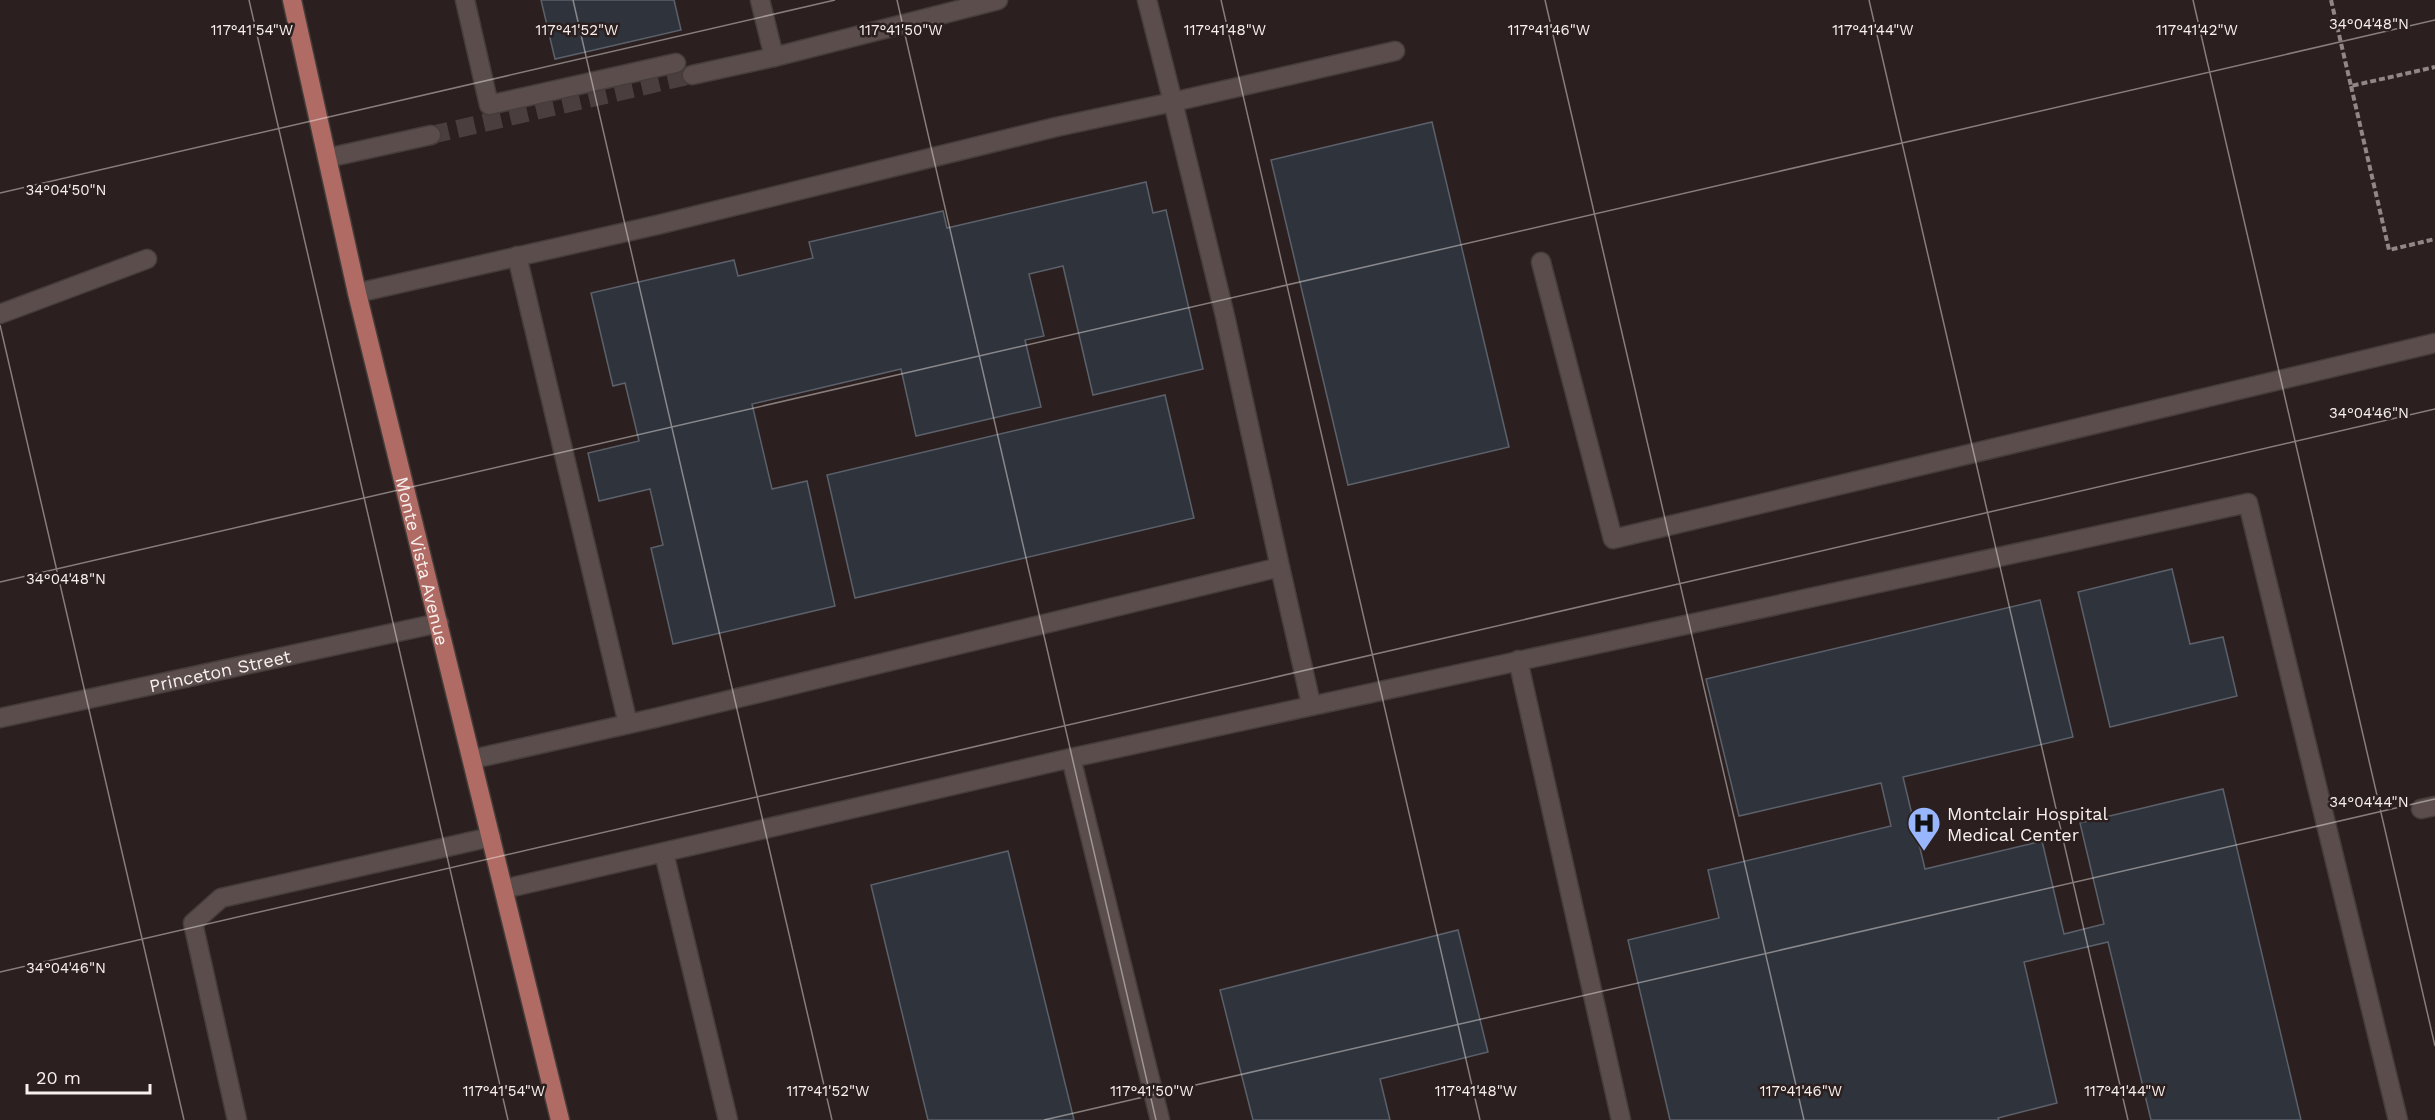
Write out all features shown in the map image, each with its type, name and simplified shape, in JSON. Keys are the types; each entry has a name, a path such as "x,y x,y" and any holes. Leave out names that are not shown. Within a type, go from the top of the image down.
{"main road":[{"name":"Monte Vista Avenue","path":"292,0 357,293 560,1120"}],"street":[{"path":"465,0 489,105 676,63"},
{"path":"760,0 774,57"},
{"path":"693,75 774,57 998,0"},
{"path":"1147,0 1225,316 1311,704"},
{"path":"357,293 1395,51"},
{"path":"327,158 431,135"},
{"path":"517,256 628,724"},
{"path":"0,314 147,259"},
{"path":"1541,262 1613,539 2435,343"},
{"path":"504,889 1311,704 2248,503 2398,1120"},
{"path":"473,759 628,724 1280,567"},
{"name":"Princeton Street","path":"0,717 439,623"},
{"path":"1518,660 1621,1120"},
{"path":"1071,758 1160,1120"},
{"path":"237,1120 193,923 221,898 491,837"},
{"path":"664,853 728,1120"}],"path":[{"path":"2331,0 2389,250 2435,239"},
{"path":"2351,86 2435,67"}],"building":[{"path":"541,0 674,0 681,30 555,59"},
{"path":"1432,122 1509,447 1348,485 1271,160"},
{"path":"1146,182 1153,213 1166,210 1203,369 1093,395 1063,266 1029,274 1044,336 1025,340 1041,407 916,436 901,369 752,404 772,489 807,481 835,606 673,644 651,548 663,545 650,489 599,501 588,453 639,441 625,383 613,386 591,293 734,260 738,276 813,258 809,242 943,211 947,228"},
{"path":"1165,395 1194,518 855,598 827,475"},
{"path":"2172,569 2190,644 2223,637 2237,696 2110,727 2078,592"},
{"path":"2040,600 2073,737 1903,777 1925,869 2042,841 2064,934 2104,924 2080,823 2223,789 2301,1120 2151,1120 2108,942 2024,962 2057,1103 1998,1118 1999,1120 1670,1120 1628,940 1719,918 1708,870 1891,826 1881,783 1739,816 1706,679"},
{"path":"1008,851 1074,1120 928,1120 871,885"},
{"path":"1458,930 1488,1052 1380,1079 1390,1120 1253,1120 1220,990"}],"tunnel":[{"path":"431,135 692,75"}],"place":[{"name":"Montclair Hospital Medical Center","path":"1924,852"}]}
